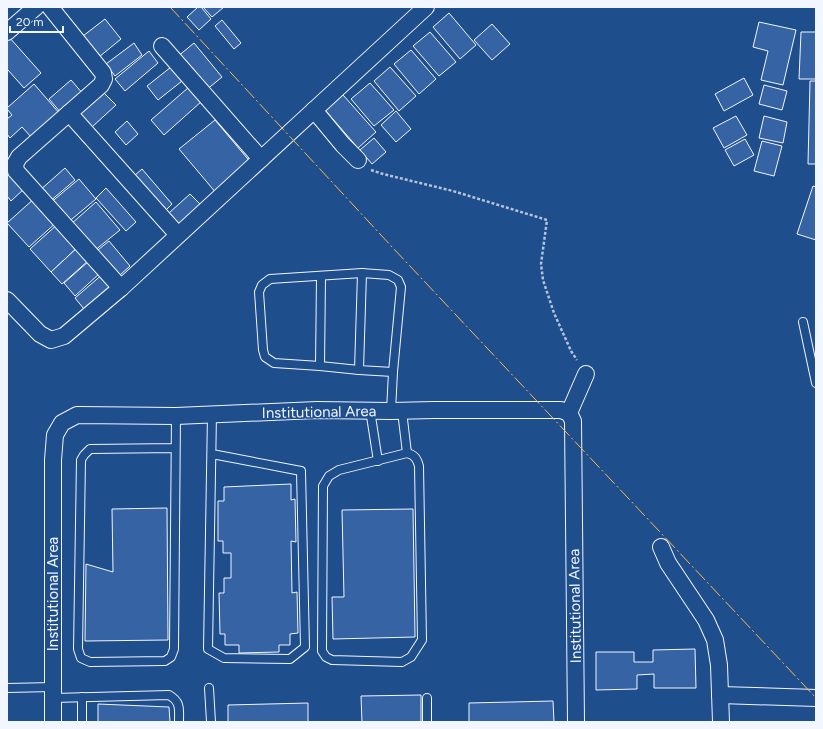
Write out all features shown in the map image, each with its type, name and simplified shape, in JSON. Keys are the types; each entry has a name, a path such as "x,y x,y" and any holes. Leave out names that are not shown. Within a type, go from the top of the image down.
{"street":[{"path":"7,32 36,7"},
{"path":"50,7 103,73 104,79 101,85 19,157 15,164 16,171 121,288"},
{"path":"7,300 40,334 51,340 64,336 121,288 426,7"},
{"path":"162,46 261,159"},
{"path":"314,110 343,145 358,160"},
{"path":"69,113 178,235"},
{"path":"568,413 586,374"},
{"name":"Institutional Area","path":"53,722 53,460 55,435 62,423 77,415 176,416 317,410 561,410 568,413 573,421 576,722"},
{"path":"661,547 668,563 706,620 714,640 719,665 721,722"},
{"path":"720,695 816,698"}],"lane":[{"path":"359,370 362,273"},
{"path":"393,372 274,363 265,357 263,350 259,292 262,285 270,279 362,273 390,275 398,280 401,288 393,372 397,411 407,453"},
{"path":"320,366 321,276"},
{"path":"803,322 816,383"},
{"path":"370,410 378,460"},
{"path":"212,414 208,649 224,658 290,659 305,647 301,470 212,454"},
{"path":"175,448 90,449 81,460 78,649 81,658 90,662 165,661 171,657 174,649 176,416"},
{"path":"407,453 417,460 419,466 422,640 411,657 402,662 332,660 326,657 322,651 323,486 329,476 339,470 378,460 407,453"},
{"path":"7,688 82,697 169,695 174,698 179,706 179,722"},
{"path":"209,688 211,722"},
{"path":"82,697 82,722"},
{"path":"427,698 427,722"}],"path":[{"path":"358,160 369,169 383,174 454,191 547,220 540,264 543,280 554,313 571,351 586,374"}],"building":[{"path":"198,7 201,7 211,19 199,30 187,17"},
{"path":"203,7 224,7 212,17"},
{"path":"449,13 476,45 460,59 433,27"},
{"path":"105,19 121,39 99,57 83,36"},
{"path":"222,20 241,43 234,49 215,26"},
{"path":"759,22 796,30 783,85 761,80 768,51 753,47"},
{"path":"492,24 510,44 492,60 474,40"},
{"path":"430,32 456,62 439,76 413,46"},
{"path":"801,32 816,32 816,79 799,79"},
{"path":"9,37 41,73 24,88 7,69 7,39"},
{"path":"134,43 142,55 115,76 106,64"},
{"path":"194,43 222,77 205,91 177,57"},
{"path":"411,50 436,79 419,94 394,64"},
{"path":"149,51 158,63 125,91 115,79"},
{"path":"171,67 182,81 158,100 147,86"},
{"path":"390,67 416,96 399,111 374,81"},
{"path":"744,78 753,95 724,111 715,94"},
{"path":"71,80 84,95 62,114 49,99"},
{"path":"810,81 816,81 816,164 808,164"},
{"path":"370,83 394,110 374,126 351,99"},
{"path":"34,84 60,114 32,138 22,127 10,138 7,134 7,119 12,115 7,108"},
{"path":"764,85 787,91 782,110 759,104"},
{"path":"189,87 202,101 164,135 151,120"},
{"path":"102,91 116,105 92,127 79,112"},
{"path":"343,95 376,132 358,148 325,110"},
{"path":"396,111 411,129 396,142 381,125"},
{"path":"736,116 747,135 724,148 713,128"},
{"path":"764,116 787,122 783,143 759,138"},
{"path":"215,120 252,164 217,194 179,149"},
{"path":"127,121 138,134 126,145 115,132"},
{"path":"374,138 386,152 372,164 360,150"},
{"path":"745,139 754,155 734,166 725,150"},
{"path":"762,141 782,146 774,176 754,171"},
{"path":"7,168 25,188 11,201 7,196"},
{"path":"65,168 75,180 49,202 39,191"},
{"path":"142,169 172,204 164,212 134,176"},
{"path":"79,179 96,199 66,224 49,204"},
{"path":"813,186 816,187 816,240 797,234"},
{"path":"106,188 136,222 126,231 96,198"},
{"path":"190,194 201,205 179,225 169,213"},
{"path":"36,197 58,221 29,247 7,223"},
{"path":"96,202 120,230 94,251 71,224"},
{"path":"59,223 80,245 51,272 30,249"},
{"path":"109,241 130,266 120,275 98,250"},
{"path":"78,247 89,260 62,284 51,272"},
{"path":"89,261 100,273 75,296 64,283"},
{"path":"104,273 113,285 84,309 75,298"},
{"path":"291,484 291,500 295,499 296,542 291,541 292,593 297,592 298,633 290,634 290,645 279,645 279,652 239,653 239,645 225,645 225,634 220,634 219,593 224,593 224,578 231,578 231,553 223,553 223,541 218,541 218,501 224,501 224,487"},
{"path":"167,508 168,640 85,641 86,564 113,572 112,509"},
{"path":"413,509 415,637 333,639 332,597 344,597 342,510"},
{"path":"695,649 696,688 654,688 654,674 637,675 637,689 596,690 596,652 634,652 634,662 653,662 653,650"},
{"path":"421,695 421,722 362,722 361,696"},
{"path":"553,701 554,722 469,722 469,703"},
{"path":"308,703 308,722 228,722 228,705"},
{"path":"98,704 169,707 170,722 98,722"}],"power":[{"path":"170,7 393,248 816,698"}]}
